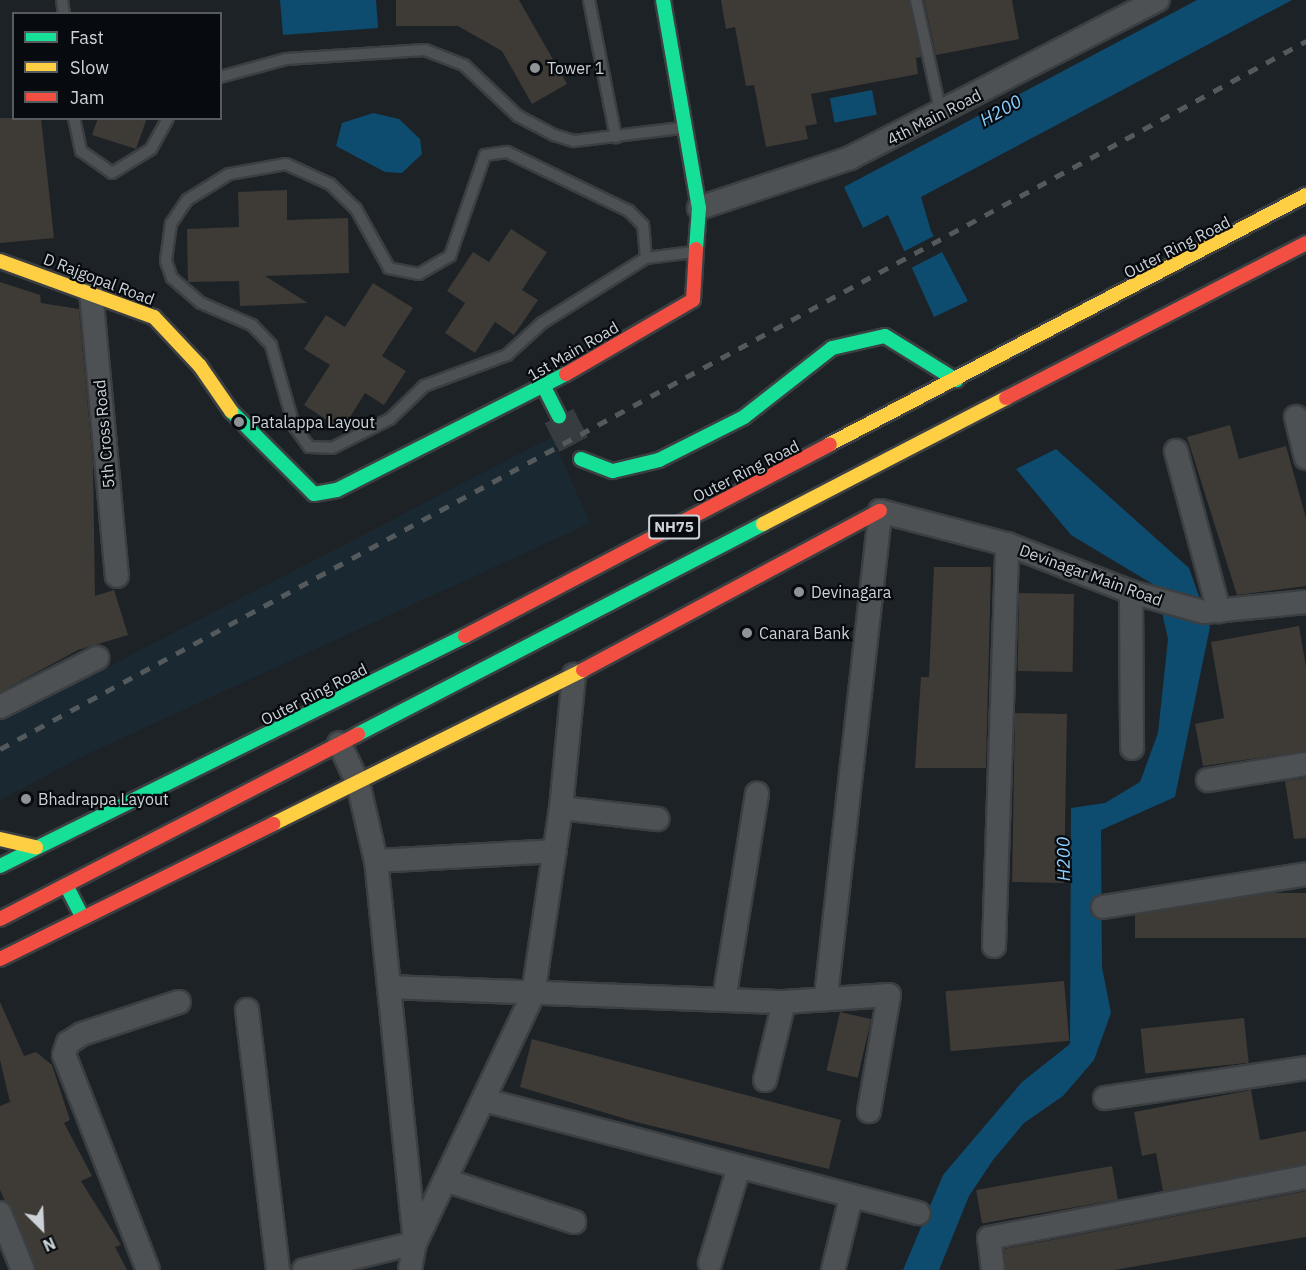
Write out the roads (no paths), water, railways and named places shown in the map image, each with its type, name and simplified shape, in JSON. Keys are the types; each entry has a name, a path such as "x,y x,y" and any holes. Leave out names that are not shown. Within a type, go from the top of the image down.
{"main road":[{"name":"1st Main Road","path":"222,398 239,422 314,495 337,490 544,387 693,300 699,208 663,0"},
{"name":"Outer Ring Road","path":"36,847 312,716 1306,195"},
{"name":"NH75","path":"0,919 1306,243"},
{"name":"D Rajgopal Road","path":"0,261 91,292 154,318 222,398"},
{"path":"580,459 613,471 659,460 744,417 832,348 885,336 956,380"},
{"path":"544,387 559,416"},
{"path":"0,959 82,916 358,783 574,675 880,511"},
{"path":"0,839 36,847"},
{"name":"NH75","path":"0,866 36,847"},
{"path":"66,885 82,916"}],"street":[{"name":"4th Main Road","path":"699,208 850,158 941,115 1158,0"},
{"name":"5th Cross Road","path":"91,292 117,576"},
{"path":"1296,417 1306,458"},
{"path":"1176,451 1211,611"},
{"path":"826,996 880,511"},
{"name":"Devinagar Main Road","path":"880,511 1007,544 1141,595 1211,611 1306,602"},
{"path":"994,946 1007,544"},
{"path":"1132,748 1141,595"},
{"path":"0,707 97,658"},
{"path":"410,1270 415,1243 534,990 561,808 574,675"},
{"path":"339,743 358,783 376,861 415,1243"},
{"path":"1208,780 1306,764"},
{"path":"724,1000 757,794"},
{"path":"561,808 657,819"},
{"path":"376,861 555,851"},
{"path":"1103,907 1306,874"},
{"path":"388,987 534,990 784,1002 826,996 890,995 869,1111"},
{"path":"148,1270 64,1055 68,1043 82,1034 179,1002"},
{"path":"765,1080 784,1002"},
{"path":"247,1010 278,1270"},
{"path":"1105,1098 1306,1068"},
{"path":"484,1100 919,1213"},
{"path":"710,1263 739,1167"},
{"path":"993,1270 989,1238 1306,1177"},
{"path":"445,1180 574,1222"},
{"path":"833,1270 851,1197"},
{"path":"0,1213 23,1270"},
{"path":"304,1270 415,1243"}],"lane":[{"path":"589,0 616,137"},
{"path":"916,0 941,115"},
{"path":"222,76 278,60 425,50 464,65 535,127 574,141 684,128"},
{"path":"74,120 81,151 95,166 112,173 151,149 167,120"},
{"path":"646,258 643,225 629,211 507,152 485,155 450,256 419,274 389,268 357,210 330,184 286,165 229,174 187,200 171,224 166,261 172,278 201,303 252,325 271,345 291,402 294,426 309,447 332,448 390,418 424,386 507,355 542,322 646,258 696,252"}],"water":[{"path":"280,0 376,0 378,28 283,35"},
{"name":"H200","path":"1197,0 1292,0 921,197 931,231 968,301 934,317 888,215 863,228 844,187"},
{"path":"872,90 877,115 835,123 830,98"},
{"path":"373,113 399,119 420,139 422,154 402,173 385,172 336,146 342,123"},
{"path":"1056,449 1189,568 1210,627 1175,797 1101,830 1102,967 1111,1013 1094,1060 1063,1096 1024,1123 993,1160 969,1196 939,1270 903,1270 943,1175 1022,1082 1070,1044 1071,808 1105,803 1140,782 1158,733 1168,639 1156,586 1071,535 1016,469"}],"tunnel":[{"path":"559,416 581,459"}],"railway":[{"path":"0,749 1306,41"}],"place":[{"name":"Tower 1","path":"535,68"},
{"name":"Patalappa Layout","path":"239,422"},
{"name":"Devinagara","path":"799,592"},
{"name":"Canara Bank","path":"747,633"},
{"name":"Bhadrappa Layout","path":"26,799"}]}
